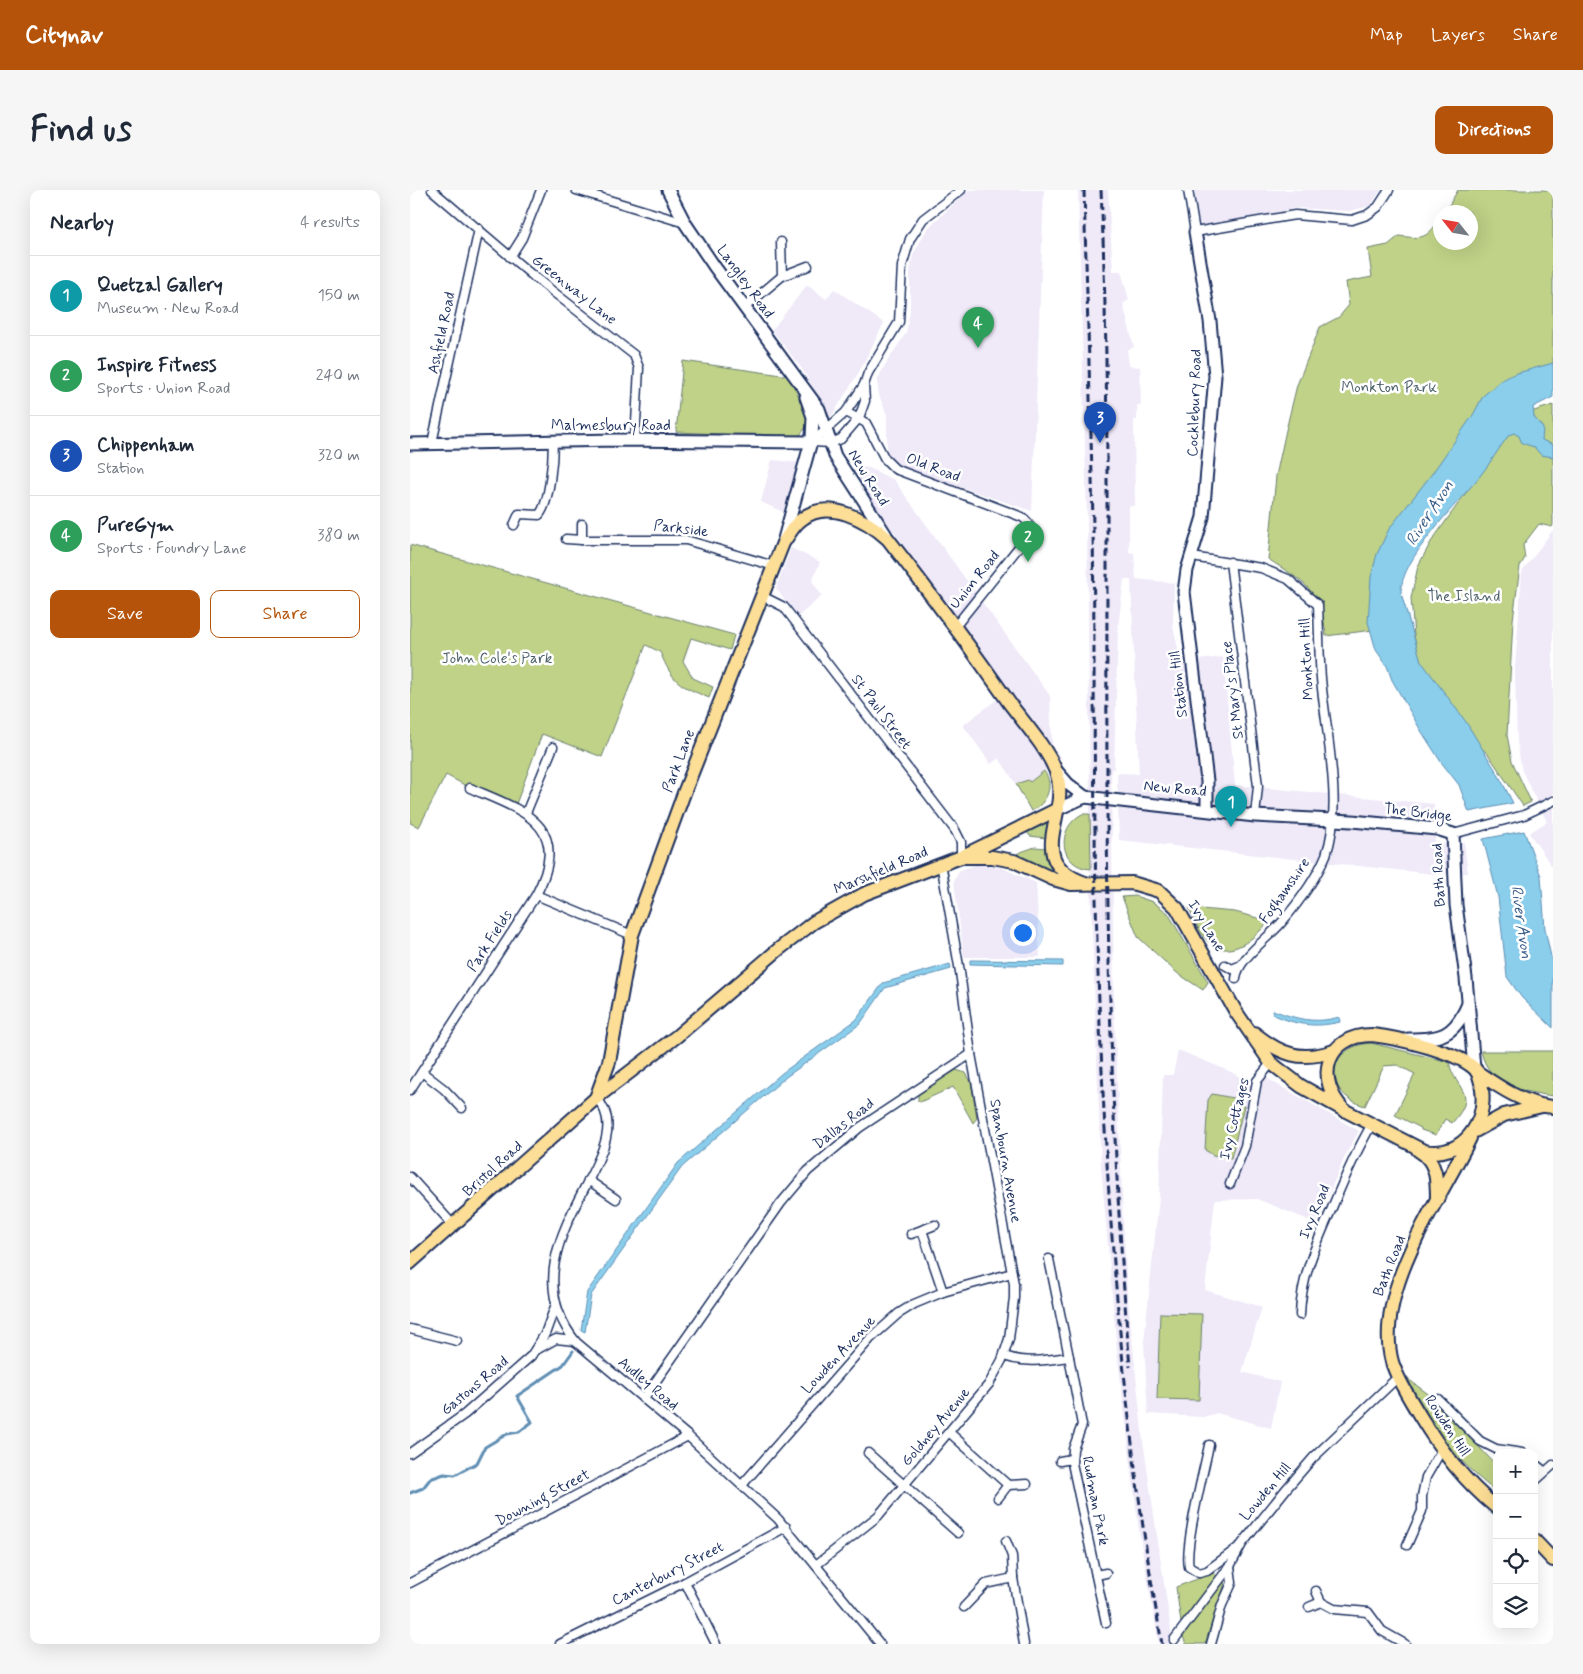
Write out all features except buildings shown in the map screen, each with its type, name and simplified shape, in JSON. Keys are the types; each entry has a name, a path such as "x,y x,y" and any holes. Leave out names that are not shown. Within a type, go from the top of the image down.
{"main road":[{"name":"New Road","path":"783,543 800,520 810,513 824,509 852,517 870,526 888,539 1054,768 1059,784 1058,809"},
{"name":"Park Lane","path":"596,1098 606,1074 612,1048 632,935 684,793 783,543"},
{"name":"Marshfield Road","path":"596,1098 690,1026 779,949 827,914 875,889 961,857 1058,809"},
{"name":"Ivy Lane","path":"1058,809 1051,843 1054,862 1065,874 1085,883"},
{"name":"Ivy Lane","path":"961,857 1007,859 1062,882 1143,885 1170,899 1182,914 1242,1020 1271,1064 1294,1081 1344,1110"},
{"name":"Ivy Lane","path":"1242,1020 1262,1040 1290,1054 1310,1058 1334,1051"},
{"path":"1363,1035 1391,1039 1445,1052 1515,1095 1548,1107 1504,1115 1486,1123 1454,1147 1438,1152 1424,1151 1344,1110 1331,1093 1328,1080 1328,1065 1334,1051 1346,1042 1363,1035"},
{"path":"612,1048 613,1060 620,1066 640,1065"},
{"path":"1473,1134 1482,1107 1482,1088 1475,1070"},
{"name":"Bristol Road","path":"410,1263 454,1226 596,1098"},
{"name":"Bath Road","path":"1398,1378 1389,1342 1392,1300 1406,1264 1437,1200 1473,1134"},
{"name":"Bath Road","path":"1414,1147 1428,1158 1436,1172 1437,1200"},
{"name":"Rowden Hill","path":"1398,1378 1441,1451 1474,1489 1493,1505"},
{"path":"1538,1544 1553,1560"}],"street":[{"name":"Greenway Lane","path":"432,190 510,257 634,355 639,368 635,440"},
{"path":"510,257 522,238 541,190"},
{"path":"576,190 685,223"},
{"name":"Langley Road","path":"668,190 685,223 744,308 819,408 827,430"},
{"path":"812,442 846,412 864,385 870,368 899,322 902,266 910,239 923,219 961,190"},
{"name":"Cocklebury Road","path":"1188,190 1210,321 1215,376 1203,517 1192,557"},
{"path":"1195,232 1295,215 1352,220 1367,215 1378,207 1389,190"},
{"name":"Ashfield Road","path":"432,444 479,229"},
{"path":"781,242 782,276"},
{"path":"744,308 782,276 808,266"},
{"path":"812,442 831,443 841,439 859,418 866,401 864,385"},
{"name":"Langley Road","path":"803,388 813,418 812,442"},
{"name":"Old Road","path":"846,412 859,418 870,428 885,459 896,469 1022,517 1030,524"},
{"name":"New Road","path":"827,430 838,462 888,539"},
{"name":"Malmesbury Road","path":"410,444 635,440 812,442"},
{"path":"514,525 518,514 539,514 544,508 553,460 553,441"},
{"name":"Park Lane","path":"783,543 812,442"},
{"path":"582,524 582,540"},
{"name":"Union Road","path":"954,628 1026,538 1031,530 1030,524"},
{"name":"Parkside","path":"566,539 686,540 711,545 774,566"},
{"name":"Monkton Hill","path":"1192,557 1261,568 1288,578 1318,605 1321,677 1332,786 1333,820"},
{"name":"Station Hill","path":"1192,557 1185,581 1184,599 1207,781 1207,809"},
{"name":"St Mary's Place","path":"1230,562 1258,786 1255,816"},
{"name":"St Paul Street","path":"762,596 784,607 955,830 961,842 961,857"},
{"path":"470,788 526,813 554,746"},
{"name":"New Road","path":"1054,768 1068,784 1085,797 1207,809 1255,816 1333,820"},
{"name":"Marshfield Road","path":"1058,809 1085,797"},
{"name":"The Bridge","path":"1333,820 1437,829 1453,834 1526,814 1553,801"},
{"name":"Park Fields","path":"410,1090 536,895 547,872 548,849 541,829 526,813"},
{"name":"Foghamshire","path":"1239,966 1282,922 1318,870 1330,841 1333,820"},
{"name":"Bath Road","path":"1453,834 1456,899 1475,1070"},
{"path":"941,863 960,972 971,1054"},
{"path":"536,895 632,935"},
{"path":"1225,965 1232,969 1239,966"},
{"path":"1236,980 1239,966"},
{"path":"1391,1039 1426,1039 1445,1035 1458,1022 1468,1003"},
{"name":"Spanbourn Avenue","path":"971,1054 1012,1273"},
{"name":"Dallas Road","path":"644,1398 781,1203 808,1171 859,1128 971,1054"},
{"name":"Ivy Cottages","path":"1230,1184 1245,1146 1257,1081 1271,1064"},
{"path":"422,1072 444,1089 462,1108"},
{"name":"Audley Road","path":"596,1098 605,1108 607,1130 602,1151 556,1250 552,1283 556,1304 563,1323 576,1342 688,1436 786,1527 880,1644"},
{"name":"Ivy Road","path":"1300,1315 1300,1298 1308,1263 1356,1151 1372,1124"},
{"path":"410,1177 454,1226"},
{"path":"588,1180 616,1199"},
{"path":"911,1234 935,1225"},
{"path":"922,1230 943,1292"},
{"name":"Rudman Park","path":"1049,1259 1082,1425 1071,1459 1106,1623"},
{"name":"Lowden Avenue","path":"742,1485 870,1339 898,1314 914,1304 943,1292 1012,1273"},
{"name":"Goldney Avenue","path":"816,1565 878,1516 950,1433 989,1384 1004,1356 1009,1339 1014,1304 1012,1273"},
{"path":"1048,1297 1057,1295"},
{"name":"Gastons Road","path":"531,1356 544,1334 556,1304"},
{"path":"410,1329 457,1341"},
{"name":"Gastons Road","path":"410,1454 465,1414 531,1356 553,1340 563,1338 576,1342"},
{"path":"1004,1356 1016,1360 1031,1361 1070,1357"},
{"name":"Lowden Hill","path":"1174,1640 1230,1566 1242,1544 1313,1458 1398,1378"},
{"path":"1438,1399 1480,1441 1496,1449"},
{"path":"950,1433 1008,1485 1027,1484"},
{"name":"Downing Street","path":"410,1583 688,1436"},
{"path":"1208,1445 1190,1540 1189,1567 1198,1573 1207,1571 1242,1544"},
{"path":"1407,1545 1422,1511 1422,1496 1426,1477 1441,1451"},
{"path":"868,1453 958,1533"},
{"path":"1060,1461 1071,1459"},
{"path":"1538,1478 1553,1465"},
{"path":"1538,1466 1544,1471"},
{"path":"998,1498 1008,1485"},
{"name":"Canterbury Street","path":"560,1644 685,1582 786,1527"},
{"path":"1006,1541 1012,1556 1013,1578 1024,1644"},
{"path":"1211,1644 1222,1605 1232,1583 1230,1566"},
{"path":"1096,1575 1106,1574"},
{"path":"964,1607 986,1584 1013,1578"},
{"path":"685,1582 716,1644"},
{"path":"1316,1591 1321,1602 1334,1609 1368,1612 1382,1632 1405,1644"},
{"path":"1308,1607 1321,1602"}],"shaded area":[{"path":"969,190 1044,190 1032,511 898,466 887,453 887,415 879,395 877,381 906,333 910,311 910,271 913,255 927,229"},
{"path":"1078,190 1108,190 1113,271 1121,271 1129,300 1123,304 1134,347 1127,350 1129,366 1140,367 1141,405 1137,405 1137,420 1134,420 1135,506 1129,506 1129,552 1134,553 1136,579 1174,583 1173,626 1181,662 1223,657 1235,785 1434,804 1435,844 1464,842 1468,873 1434,874 1119,840 1117,773 1139,774 1131,580 1124,579 1118,627 1114,769 1111,769 1114,1004 1123,1219 1127,1291 1143,1441 1173,1644 1159,1644 1139,1531 1117,1351 1101,1166 1091,904 1087,518"},
{"path":"1194,190 1381,190 1370,206 1349,211 1296,208 1200,227"},
{"path":"807,285 826,299 834,289 884,323 859,372 831,417 802,369 772,330"},
{"path":"772,460 800,463 783,512 761,502"},
{"path":"852,465 869,468 894,480 1050,696 1052,746 1061,758 1030,782 1028,780 1016,784 999,758 991,764 963,725 1010,690 858,483"},
{"path":"1553,530 1553,868 1529,833 1547,822 1522,771 1517,742 1515,668 1522,572"},
{"path":"791,548 820,562 812,581 822,596 797,617 776,588"},
{"path":"976,865 1002,868 1036,883 1040,957 964,957 954,881 960,870"},
{"path":"1178,1050 1231,1072 1250,1083 1261,1085 1266,1078 1359,1131 1346,1154 1316,1223 1257,1199 1215,1200 1205,1290 1262,1307 1242,1372 1280,1382 1271,1428 1217,1413 1203,1417 1148,1414 1144,1342 1159,1198 1163,1075 1173,1075"}],"green space":[{"name":"Monkton Park","path":"1458,190 1553,190 1553,365 1502,382 1373,630 1326,636 1320,608 1309,589 1268,559 1276,476 1297,385 1320,327 1339,317 1349,305 1346,282 1372,277 1368,249 1388,245 1399,236 1423,236 1433,228 1433,250 1478,250 1478,205 1449,205"},
{"path":"683,361 789,376 807,413 807,426 800,435 792,437 676,432"},
{"name":"The Island","path":"1553,405 1553,525 1552,527 1539,524 1523,545 1525,558 1520,566 1513,620 1507,735 1512,761 1531,802 1523,806 1488,754 1473,741 1423,673 1414,636 1411,598 1418,566 1431,542 1513,426 1534,411"},
{"name":"John Cole's Park","path":"410,545 734,635 730,650 691,638 683,661 693,678 713,687 709,698 678,682 673,677 660,652 646,645 602,757 542,734 516,804 470,788 446,775 419,827 410,823"},
{"path":"1044,771 1049,782 1048,794 1037,808 1031,811 1016,784 1028,780 1030,782"},
{"path":"1082,814 1090,814 1091,869 1080,867 1072,862 1064,846 1068,829 1073,821"},
{"path":"1046,820 1051,823 1046,838 1030,836 1026,831"},
{"path":"1035,847 1046,848 1056,875 1015,856 1018,853"},
{"path":"1135,896 1153,902 1168,913 1208,982 1203,990 1177,973 1138,937 1122,897"},
{"path":"1189,908 1235,912 1269,921 1257,934 1242,945 1225,949 1217,947 1205,939"},
{"path":"1371,1043 1449,1062 1465,1098 1460,1113 1452,1123 1445,1119 1436,1135 1421,1130 1421,1128 1395,1115 1415,1074 1397,1065 1384,1066 1365,1106 1351,1100 1341,1091 1336,1081 1335,1071 1338,1061 1345,1052 1356,1046"},
{"path":"1481,1051 1553,1051 1553,1096 1519,1089 1499,1080 1485,1063"},
{"path":"956,1070 966,1073 971,1082 977,1118 973,1123 953,1087 920,1102 918,1101 918,1092"},
{"path":"1212,1094 1233,1098 1235,1103 1244,1106 1231,1158 1213,1155 1205,1150 1208,1100"},
{"path":"1160,1313 1202,1314 1199,1400 1157,1399"},
{"path":"1408,1379 1431,1396 1493,1462 1493,1489 1469,1468 1445,1442 1416,1396"},
{"path":"1213,1573 1217,1576 1181,1623 1176,1587"},
{"path":"1223,1581 1225,1583 1205,1644 1186,1644 1182,1634"}],"water":[{"name":"River Avon","path":"1553,363 1553,397 1533,407 1534,417 1543,428 1542,440 1553,445 1553,457 1541,455 1534,447 1522,443 1519,436 1514,433 1509,435 1480,476 1420,548 1403,580 1401,593 1421,661 1466,722 1498,774 1513,803 1469,812 1459,785 1441,762 1420,729 1392,680 1387,666 1376,650 1368,622 1371,577 1377,554 1389,529 1431,475 1473,415 1483,396 1500,381 1514,374"},
{"name":"River Avon","path":"1524,831 1541,876 1545,929 1553,966 1553,1028 1522,998 1507,977 1498,897 1483,839"},
{"path":"970,960 1063,961 1063,966 970,964"},
{"path":"950,964 951,969 885,988 860,1024 786,1077 682,1167 591,1295 585,1332 581,1330 587,1292 678,1163 782,1073 856,1020 883,983"},
{"path":"1273,1010 1306,1020 1339,1017 1340,1022 1322,1025 1297,1023 1272,1014"}],"waterway":[{"path":"410,1493 423,1488 430,1479 444,1474 455,1475 477,1463 485,1447 507,1434 519,1432 532,1422 517,1396 563,1365 573,1351"}],"railway":[{"path":"1084,190 1093,527 1096,918 1101,1058 1111,1226 1126,1394 1148,1561 1162,1644"},
{"path":"1101,190 1107,407 1107,845 1110,994 1119,1218 1130,1367"}],"place":[{"name":"PureGym","path":"978,348"},
{"name":"Chippenham","path":"1100,443"},
{"name":"Inspire Fitness","path":"1028,562"},
{"name":"Quetzal Gallery","path":"1231,827"}]}
